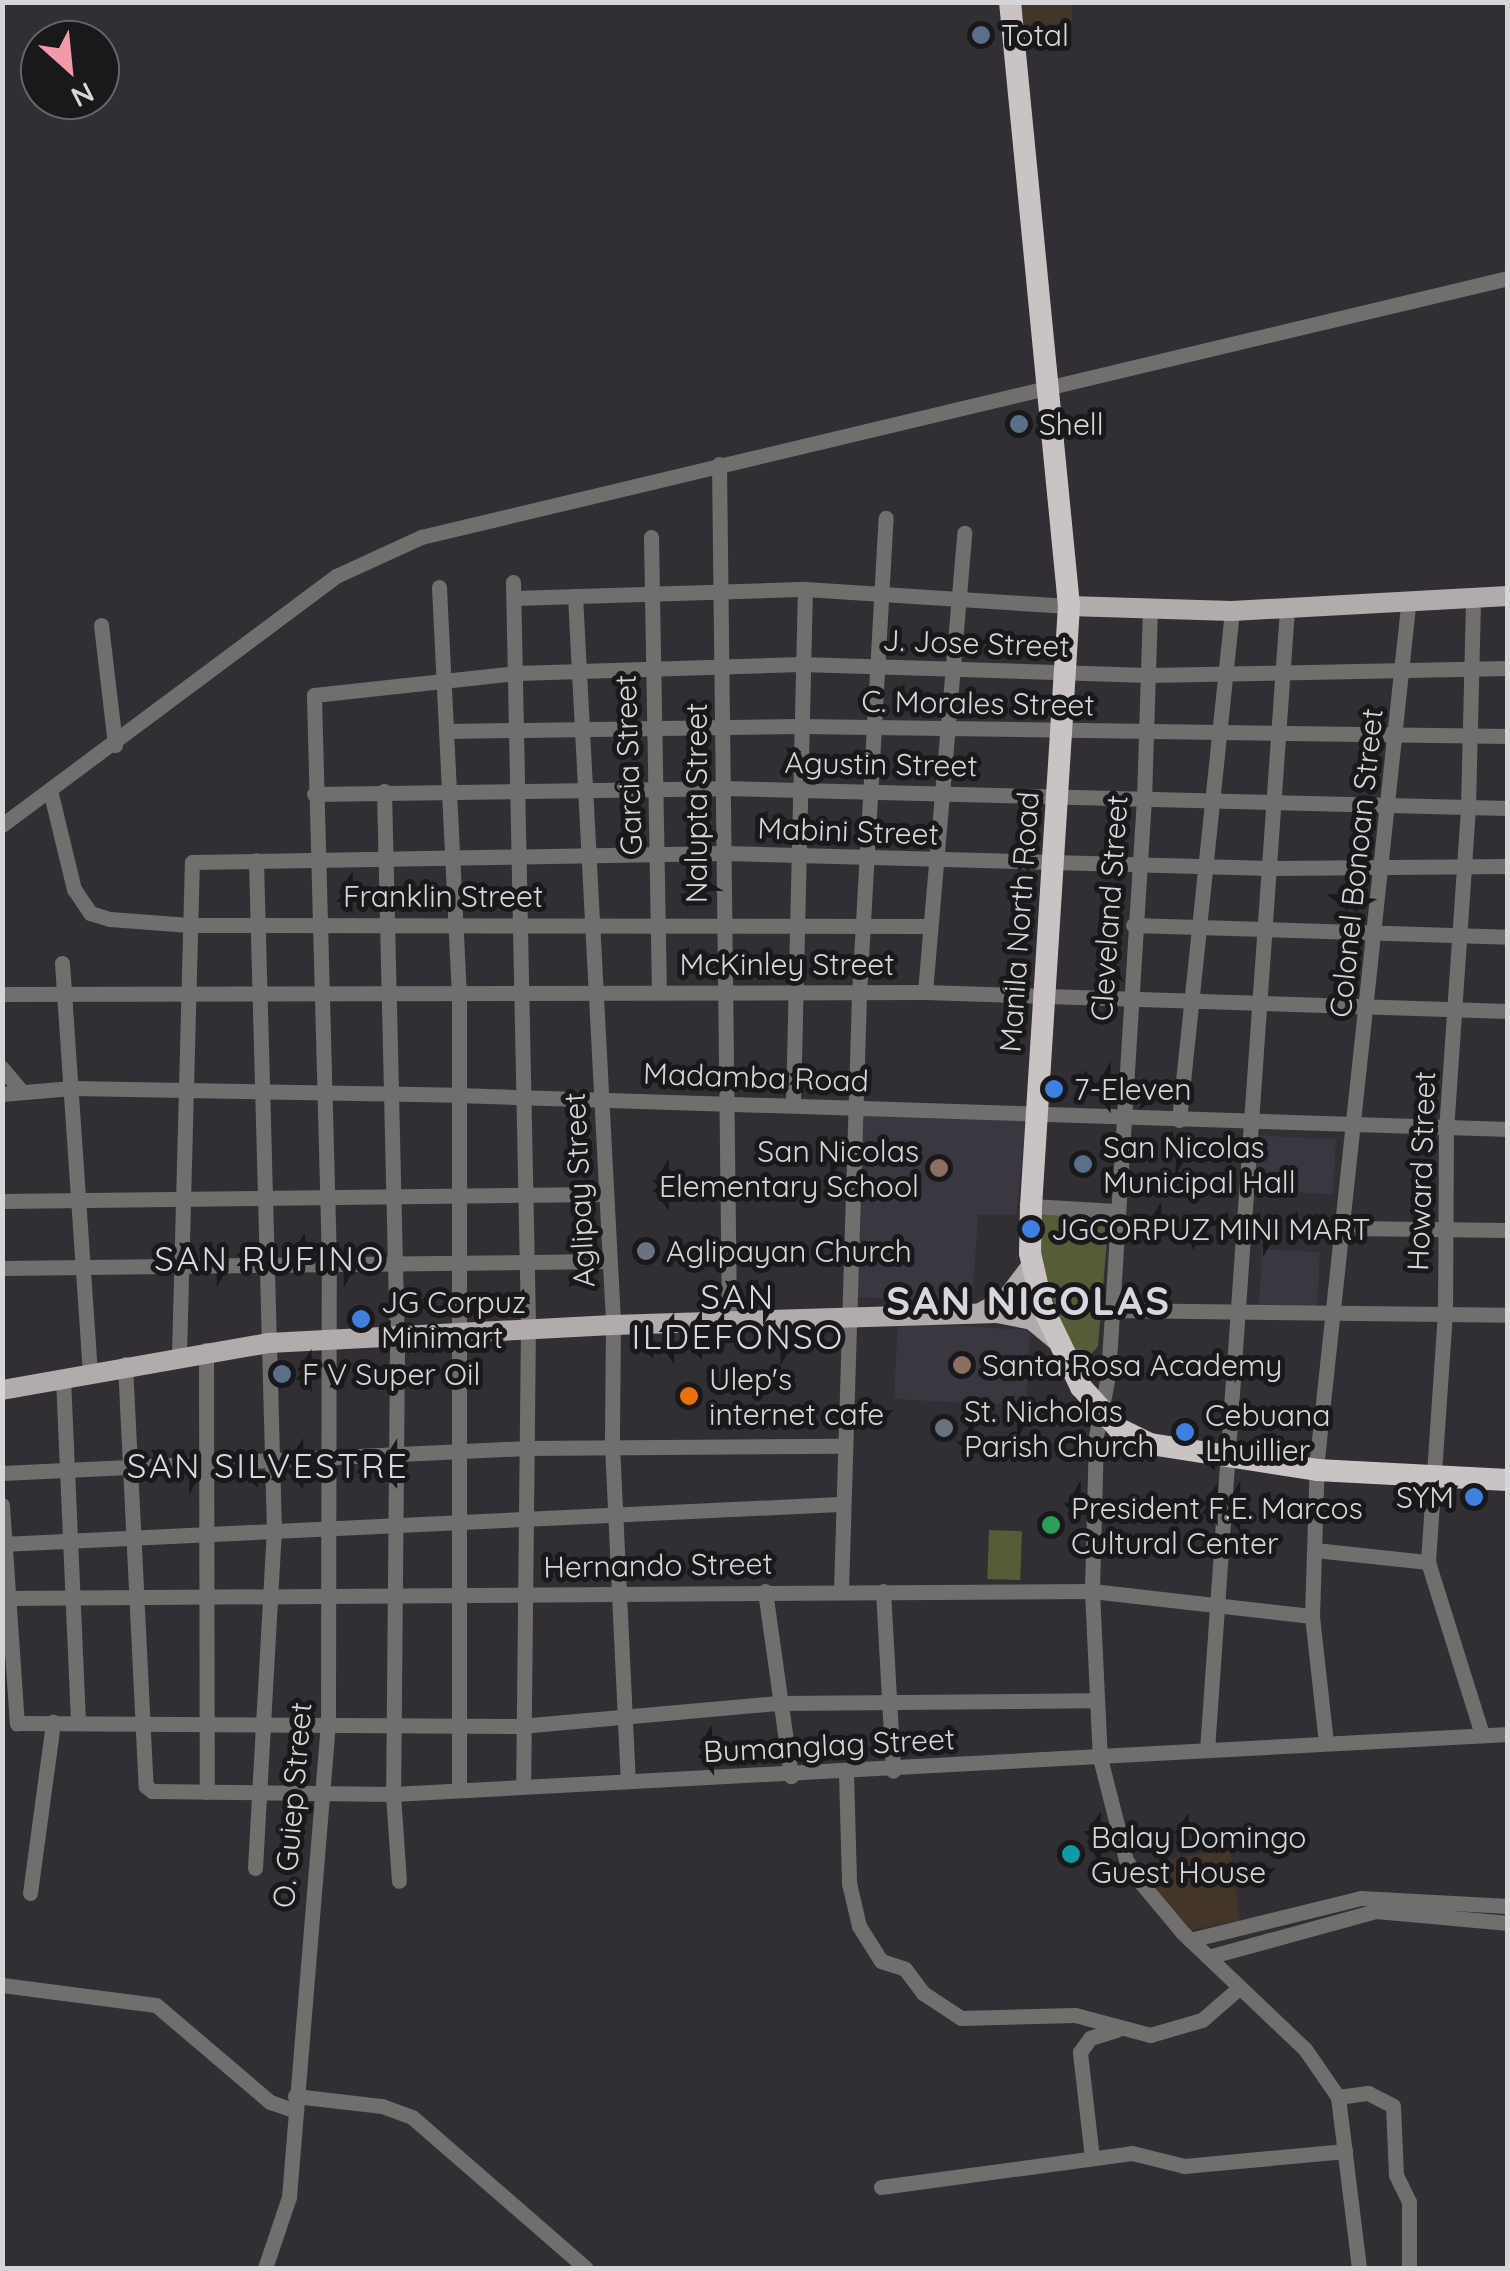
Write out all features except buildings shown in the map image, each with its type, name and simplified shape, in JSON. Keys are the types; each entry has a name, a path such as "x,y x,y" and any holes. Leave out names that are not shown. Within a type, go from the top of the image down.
{"highway":[{"name":"Manila North Road","path":"1010,2 1069,606 1031,1206 1032,1265 1056,1341 1100,1409 1150,1444 1317,1470 1429,1480 1508,1480"}],"main road":[{"path":"1069,606 1232,611 1408,606 1508,596"},
{"path":"980,1313 1007,1298 1032,1265"},
{"path":"2,1390 179,1354 269,1343 613,1325 980,1313 1032,1320 1056,1341"}],"street":[{"path":"2,825 354,565 421,537 1508,278"},
{"name":"Nalupta Street","path":"720,464 728,1322"},
{"path":"841,1591 839,1504 860,1107 859,994 870,860 886,518"},
{"path":"926,992 946,792 964,533"},
{"name":"Garcia Street","path":"651,536 659,991"},
{"path":"439,588 458,925 463,1595 459,1790"},
{"path":"523,1786 520,1726 528,1595 528,1330 513,590 575,596 806,589 1069,606"},
{"path":"793,1104 806,589"},
{"name":"Aglipay Street","path":"575,596 575,672 594,923 613,1325 612,1445 628,1781"},
{"name":"Howard Street","path":"1473,602 1468,808 1446,1127 1445,1312 1429,1480 1428,1562 1482,1734"},
{"name":"Colonel Bonoan Street","path":"1317,1470 1392,807 1408,606"},
{"name":"Cleveland Street","path":"1100,1409 1111,1310 1144,798 1150,608"},
{"path":"1207,1750 1241,1310 1287,609"},
{"path":"1179,1120 1232,611"},
{"path":"101,624 115,745"},
{"name":"J. Jose Street","path":"314,794 310,703 318,691 516,673 802,664 1148,675 1508,668"},
{"name":"C. Morales Street","path":"446,731 800,726 949,732 1508,736"},
{"name":"Agustin Street","path":"314,794 450,788 723,788 1508,808"},
{"name":"Franklin Street","path":"50,790 69,875 84,907 110,919 190,925 930,926"},
{"path":"384,790 397,1336 393,1794 398,1881"},
{"name":"O. Guiep Street","path":"265,2268 290,2197 328,1722 329,1262 322,923 314,794"},
{"name":"Mabini Street","path":"190,925 189,866 256,860 724,854 1385,870 1508,866"},
{"path":"255,1868 274,1530 262,1201 256,860"},
{"path":"179,1354 179,1199 190,925"},
{"path":"1133,925 1508,937"},
{"path":"62,963 90,1372"},
{"name":"McKinley Street","path":"2,994 66,990 188,994 926,992 1508,1011"},
{"path":"2,1068 22,1092"},
{"name":"Madamba Road","path":"2,1094 72,1088 457,1095 1508,1129"},
{"path":"2,1201 327,1202 605,1194"},
{"path":"1031,1206 1116,1211"},
{"path":"1346,1228 1508,1230"},
{"path":"2,1268 610,1260"},
{"path":"1111,1310 1508,1315"},
{"path":"206,1350 207,1792"},
{"path":"125,1364 146,1724"},
{"path":"62,1378 78,1722"},
{"path":"1100,1409 1092,1591 1093,1700 1100,1758 1126,1860 1190,1940 1305,2049 1338,2097 1359,2268"},
{"path":"2,1473 208,1458 612,1445 843,1446"},
{"path":"1317,1470 1312,1616 1326,1743"},
{"path":"3,1544 839,1504"},
{"path":"2,1505 3,1598 12,1718 146,1724 265,1721 520,1726 624,1720 779,1703 1093,1700"},
{"path":"1315,1550 1428,1562"},
{"path":"765,1591 791,1776"},
{"path":"883,1591 893,1771"},
{"name":"Hernando Street","path":"3,1598 1092,1591 1312,1616"},
{"path":"30,1893 53,1722"},
{"name":"Bumanglag Street","path":"146,1724 146,1786 152,1791 324,1796 893,1771 1508,1734"},
{"path":"846,1773 852,1901 880,1960 905,1969 924,1993 968,2020 1075,2015 1116,2030 1150,2035 1202,2020 1239,1988"},
{"path":"1190,1940 1361,1898 1508,1906"},
{"path":"1208,1957 1376,1910 1508,1923"},
{"path":"2,1984 156,2005 270,2102 382,2106 412,2117 586,2268"},
{"path":"1092,2158 1080,2052 1090,2038 1116,2030"},
{"path":"1338,2097 1368,2093 1393,2106 1396,2175 1409,2206 1410,2268"},
{"path":"881,2188 1149,2152 1192,2166 1345,2151"}],"shaded area":[{"path":"1017,3 1072,3 1072,24 1017,24"},
{"name":"San Nicolas Elementary School","path":"858,1115 1026,1121 1016,1215 978,1215 972,1302 853,1297"},
{"path":"1251,1135 1336,1139 1333,1194 1248,1190"},
{"path":"1262,1249 1320,1252 1317,1309 1259,1306"},
{"name":"Santa Rosa Academy","path":"898,1323 1030,1330 1026,1406 894,1399"},
{"path":"1230,1849 1240,1921 1190,1930 1132,1865"}],"green space":[{"path":"1039,1211 1109,1216 1098,1346 1089,1357 1075,1353 1057,1313 1038,1256"},
{"path":"989,1530 1022,1531 1020,1580 987,1579"}],"place":[{"name":"Total","path":"981,35"},
{"name":"Shell","path":"1019,424"},
{"name":"7-Eleven","path":"1054,1089"},
{"name":"San Nicolas Municipal Hall","path":"1083,1164"},
{"name":"San Nicolas Elementary School","path":"939,1168"},
{"name":"JGCORPUZ MINI MART","path":"1031,1229"},
{"name":"Aglipayan Church","path":"646,1251"},
{"name":"JG Corpuz Minimart","path":"361,1319"},
{"name":"Santa Rosa Academy","path":"962,1365"},
{"name":"F V Super Oil","path":"282,1374"},
{"name":"Ulep's internet cafe","path":"689,1396"},
{"name":"St. Nicholas Parish Church","path":"944,1428"},
{"name":"Cebuana Lhuillier","path":"1185,1432"},
{"name":"SYM","path":"1474,1497"},
{"name":"President F.E. Marcos Cultural Center","path":"1051,1525"},
{"name":"Balay Domingo Guest House","path":"1071,1854"}],"district":[{"name":"SAN RUFINO","path":"270,1258"},
{"name":"SAN NICOLAS","path":"1029,1300"},
{"name":"SAN ILDEFONSO","path":"738,1316"},
{"name":"SAN SILVESTRE","path":"268,1465"}]}
